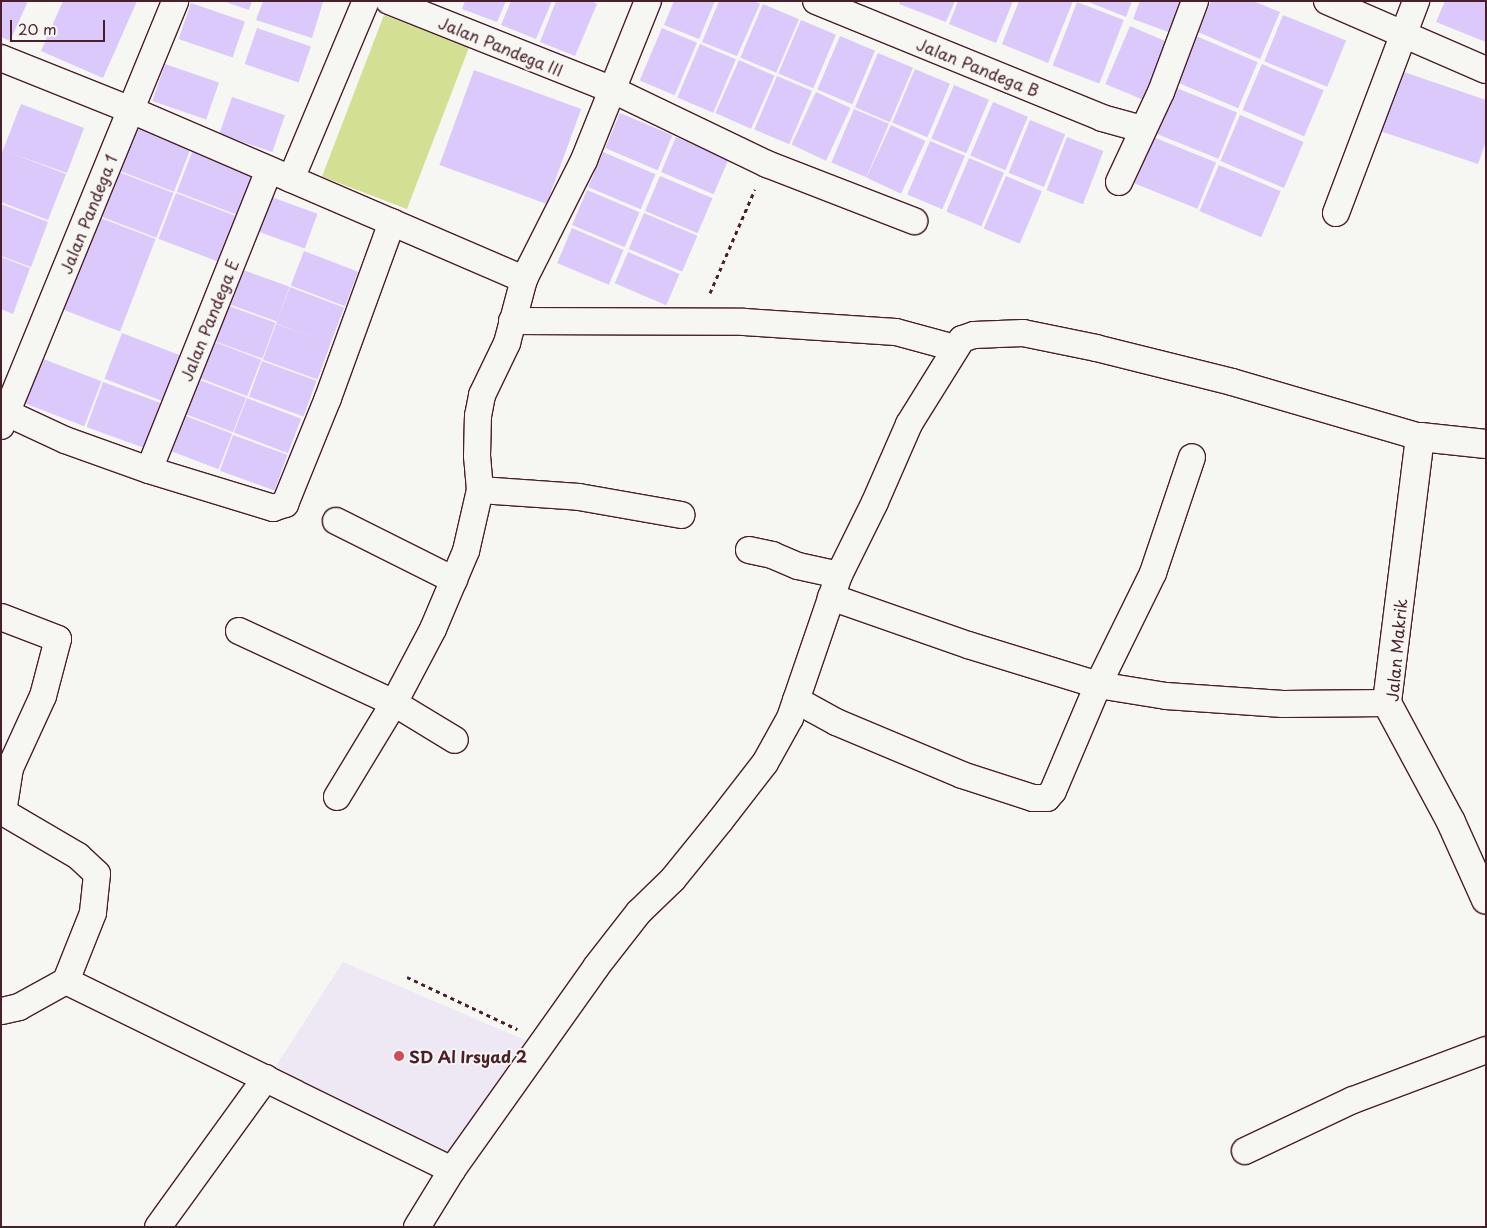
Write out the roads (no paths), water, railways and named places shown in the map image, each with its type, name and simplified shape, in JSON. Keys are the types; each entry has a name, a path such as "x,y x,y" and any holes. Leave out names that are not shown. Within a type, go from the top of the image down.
{"street":[{"name":"Jalan Pandega 1","path":"4,419 175,1"},
{"name":"Jalan Pandega E","path":"149,470 280,175 366,1"},
{"name":"Jalan Pandega III","path":"389,1 613,90 767,164 914,221"},
{"path":"337,797 394,703 433,629 466,551 480,490 477,456 478,416 482,395 507,343 524,279 584,160 648,1"},
{"name":"Jalan Pandega B","path":"816,1 1102,118 1142,129"},
{"path":"1119,182 1142,129 1161,92 1195,1"},
{"path":"1327,1 1486,70"},
{"path":"1336,213 1416,1"},
{"path":"1,58 130,110 524,279"},
{"path":"4,419 149,470 273,508 285,504 328,398 392,222"},
{"path":"761,313 842,315 910,322 932,327 944,338 948,346"},
{"path":"512,321 698,321 896,332 948,346"},
{"path":"417,1227 452,1170 542,1041 639,912 672,879 765,763 790,718 835,586 876,502 909,424 948,346 974,335 1023,333 1096,348 1232,382 1420,438 1486,444"},
{"name":"Jalan Makrik","path":"1420,438 1387,703 1451,822 1486,900"},
{"path":"796,700 836,722 962,775 1041,799 1047,798 1053,791 1098,685 1153,573 1192,457"},
{"path":"480,490 579,497 681,515"},
{"path":"336,521 454,580"},
{"path":"749,550 772,555 798,566 835,586 968,645 1098,685 1166,696 1283,704 1387,703"},
{"path":"1,617 58,639 43,696 10,768 3,812 78,856 97,874 93,913 66,981 19,1007 1,1011"},
{"path":"239,631 394,703 455,740"},
{"path":"66,981 452,1170"},
{"path":"1245,1151 1353,1100 1486,1050"},
{"path":"158,1227 266,1078"}],"place":[{"name":"SD Al Irsyad 2","path":"399,1056"}]}
